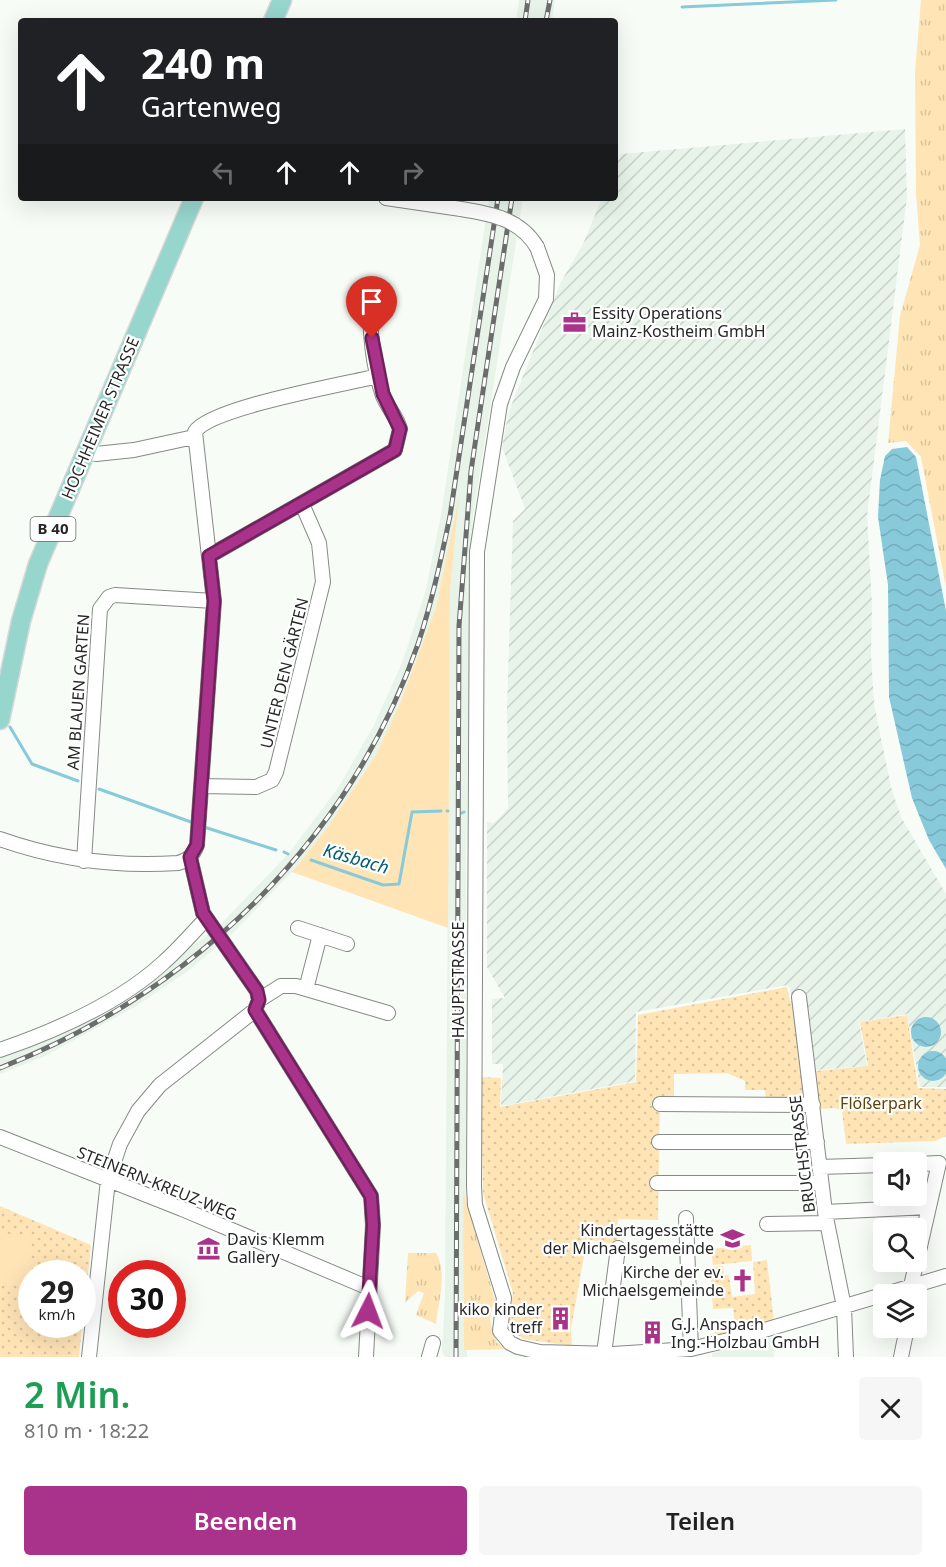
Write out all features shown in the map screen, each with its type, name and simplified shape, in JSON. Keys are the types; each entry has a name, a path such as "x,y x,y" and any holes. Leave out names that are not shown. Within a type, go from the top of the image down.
{"main road":[{"path":"274,18 282,0"},
{"name":"HOCHHEIMER STRASSE","path":"0,720 21,621 38,564 193,201"},
{"name":"HOCHHEIMER STRASSE","path":"170,257 200,201"}],"street":[{"name":"HAUPTSTRASSE","path":"406,201 461,209 508,220 527,233 537,247 547,275 546,299 513,367 500,404 482,513 477,575 474,1196 504,1298 500,1325 502,1335 518,1347 529,1350 604,1354 699,1351 873,1299"},
{"path":"209,556 395,450 400,436 398,422 390,410 378,376 372,338 372,301"},
{"path":"0,839 44,853 84,861 147,865 178,863 190,857 197,845 214,601 194,437 201,424 221,415 378,376"},
{"path":"96,454 134,450 194,437"},
{"name":"UNTER DEN GÄRTEN","path":"201,786 255,787 272,780 276,772 322,582 319,543 302,504"},
{"name":"AM BLAUEN GARTEN","path":"84,861 100,609 103,602 115,595 214,601"},
{"path":"190,857 200,904 206,919 257,991 257,1005 371,1196 373,1217 366,1357"},
{"path":"0,1050 66,1024 125,990 162,963 206,919"},
{"path":"298,928 347,944"},
{"path":"306,988 320,935"},
{"path":"89,1357 108,1180 124,1136 150,1096 179,1068 281,986 306,988 388,1013"},
{"name":"BRUCHSTRASSE","path":"799,998 821,1183 844,1306 846,1357"},
{"path":"660,1104 813,1105"},
{"name":"STEINERN-KREUZ-WEG","path":"0,1137 369,1288"},
{"path":"659,1142 817,1142"},
{"path":"913,1284 939,1163 927,1164"},
{"path":"819,1167 873,1165"},
{"path":"657,1183 821,1183"},
{"path":"767,1224 930,1201 946,1191"},
{"path":"686,1218 699,1351"},
{"path":"604,1354 618,1248"},
{"name":"HAUPTSTRASSE","path":"927,1284 946,1276"},
{"path":"901,1357 904,1338"},
{"path":"429,1357 433,1343"}],"shaded area":[{"path":"519,0 555,0 552,18 516,18"},
{"path":"905,129 907,197 867,516 872,604 871,654 874,704 891,787 901,817 946,894 946,1087 920,1087 907,1014 859,1022 867,1066 815,1070 803,997 793,999 788,985 636,1012 635,1081 501,1106 503,1064 492,1064 492,999 505,998 487,967 487,822 494,823 508,808 507,708 513,521 525,509 502,447 509,411 561,282 583,244 601,201 618,201 618,162 621,154"},
{"path":"489,201 523,201 473,516 466,854 467,1357 445,1357 442,1351 445,1295 450,591 458,504 436,607 401,701 376,755 327,828 292,872 234,932 188,971 135,1007 43,1057 0,1074 0,1054 62,1029 213,932 289,853 338,788 373,727 402,663 425,593 441,515"},
{"path":"773,1337 774,1357 712,1357 712,1353"}],"green space":[{"path":"921,0 946,0 946,587 921,457 906,441 888,443 900,316 920,245 916,193 915,72"},
{"path":"459,496 450,591 448,928 292,872 327,828 376,755 401,701 436,607"},
{"path":"787,987 790,1001 797,1001 809,1098 766,1100 765,1090 745,1090 745,1081 727,1073 674,1074 674,1101 660,1102 658,1220 618,1219 617,1245 587,1239 571,1329 572,1346 524,1339 513,1332 509,1320 513,1293 483,1193 481,1077 501,1078 500,1107 636,1082 638,1015"},
{"name":"Flößerpark","path":"907,1015 918,1088 946,1089 946,1136 935,1141 846,1144 842,1111 835,1108 820,1109 815,1071 868,1066 860,1022"},
{"path":"463,1190 495,1300 490,1318 492,1327 497,1343 511,1349 464,1350"},
{"path":"0,1206 91,1245 89,1260 18,1260 18,1338 81,1338 79,1357 0,1357"},
{"path":"0,1233 31,1236 29,1260 18,1260 18,1284 0,1283"},
{"path":"751,1245 752,1261 713,1265 711,1249"},
{"path":"408,1253 436,1253 440,1261 442,1278 436,1324 416,1315 424,1293 418,1291 405,1303"},
{"path":"767,1260 774,1321 715,1335 714,1327 735,1325 733,1308 713,1309 710,1267 723,1266 724,1275 729,1275 732,1297 755,1294 753,1262"}],"water":[{"path":"907,447 916,457 946,611 946,869 929,840 912,798 889,697 888,585 878,517 880,480 885,456 892,449"},
{"path":"926,1017 937,1021 941,1032 937,1043 926,1047 915,1043 911,1032 915,1021"},
{"path":"933,1051 944,1055 947,1060 947,1072 944,1077 933,1081 922,1077 918,1066 922,1055"}],"waterway":[{"name":"Käsbach","path":"682,7 836,0"},
{"name":"Käsbach","path":"10,727 32,764 78,781"},
{"name":"Käsbach","path":"99,789 191,822"},
{"name":"Käsbach","path":"311,860 383,885 399,884 412,812 441,811"},
{"name":"Käsbach","path":"204,827 276,850"},
{"name":"Käsbach","path":"284,852 288,854"}],"railway":[{"path":"525,18 528,0"},
{"path":"547,18 550,0"},
{"path":"0,1068 71,1036 137,998 199,953 256,902 306,845 351,783 388,716 418,644 432,596 450,516 498,201"},
{"path":"456,1357 459,626 471,471 512,201"}],"place":[{"name":"Essity Operations Mainz-Kostheim GmbH","path":"574,322"},
{"name":"Kindertagesstätte der Michaelsgemeinde","path":"732,1239"},
{"name":"Davis Klemm Gallery","path":"209,1248"},
{"name":"Kirche der ev. Michaelsgemeinde","path":"742,1281"},
{"name":"kiko kinder treff","path":"560,1318"},
{"name":"G.J. Anspach Ing.-Holzbau GmbH","path":"653,1333"}],"route":[{"path":"368,1311 374,1209 371,1196 255,1010 259,1000 257,991 206,919 200,904 190,857 197,845 214,601 209,556 390,455 395,450 400,429 383,394 372,338"}]}
